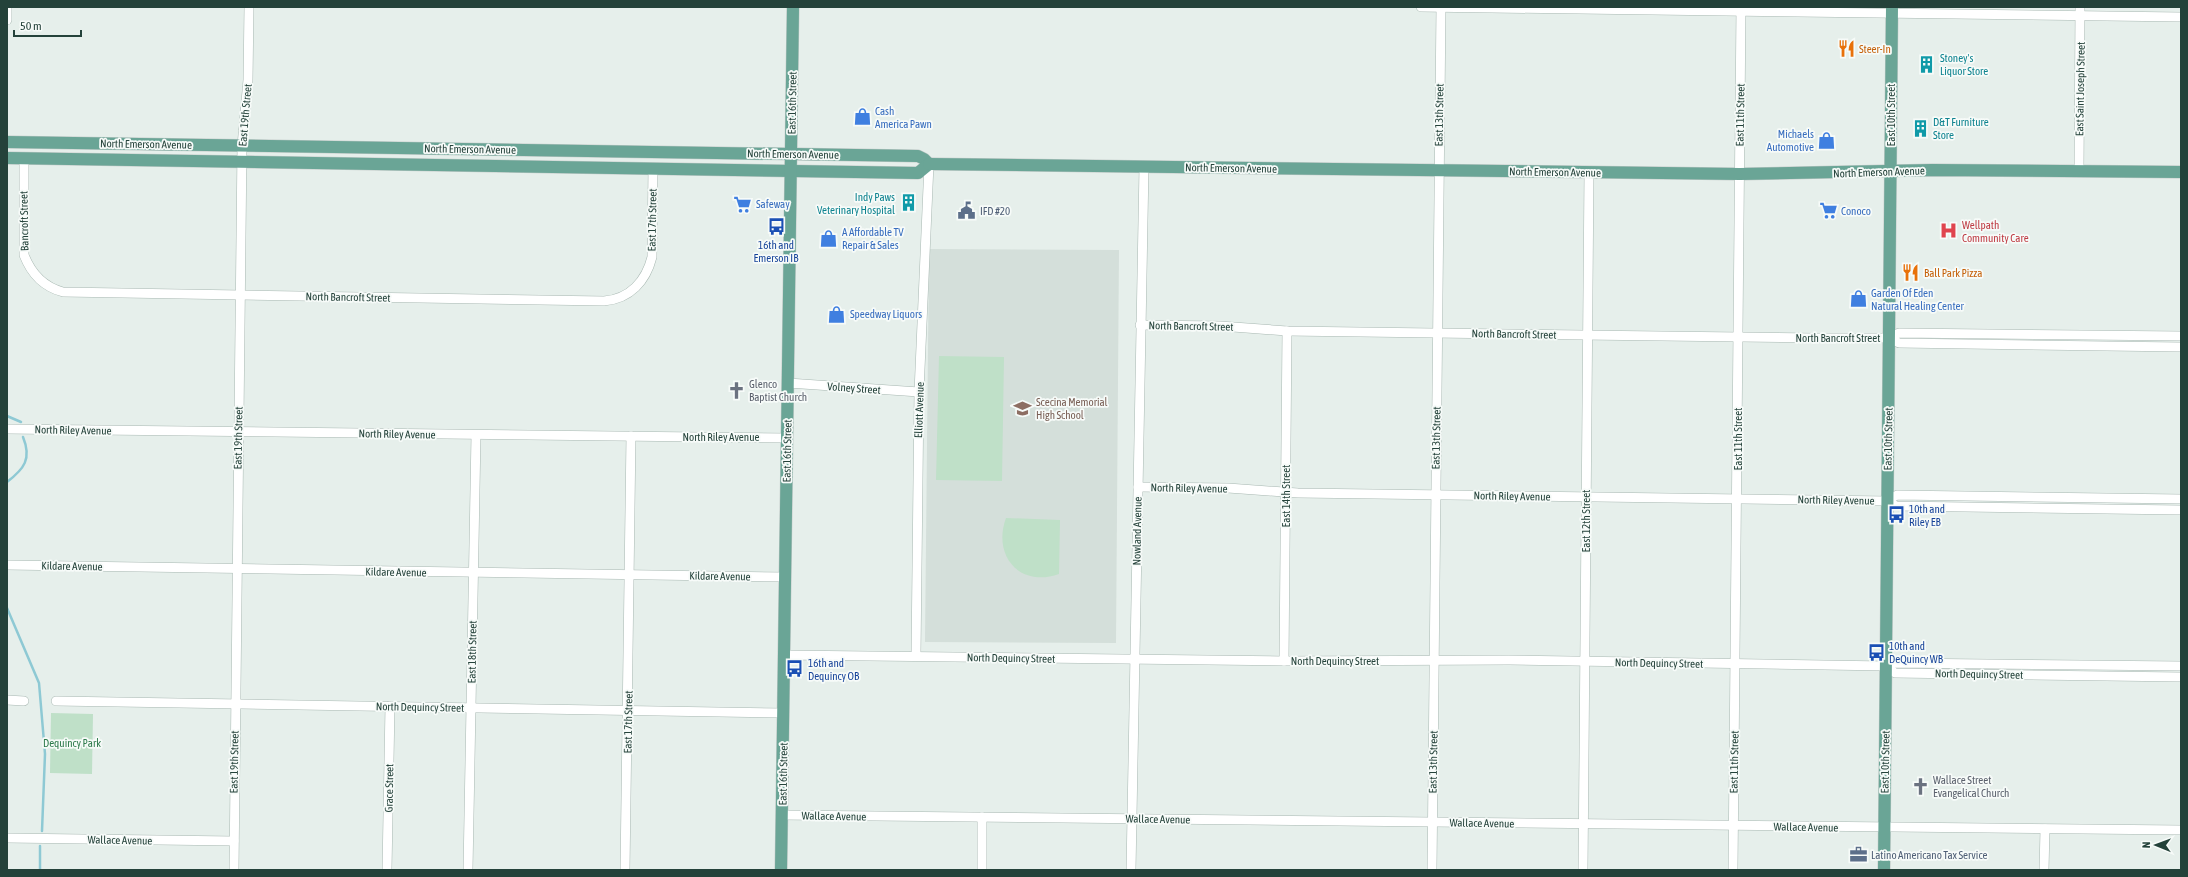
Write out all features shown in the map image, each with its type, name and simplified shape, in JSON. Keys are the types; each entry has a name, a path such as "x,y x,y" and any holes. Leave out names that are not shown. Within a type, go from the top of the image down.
{"main road":[{"name":"East 16th Street","path":"782,870 793,7"},
{"name":"East 10th Street","path":"1884,870 1892,10"},
{"name":"North Emerson Avenue","path":"7,142 918,156 929,164"},
{"name":"North Emerson Avenue","path":"7,158 918,173 929,164 1740,174 1932,170 2181,172"}],"street":[{"path":"7,7 7,20"},
{"name":"East 19th Street","path":"234,870 241,162 248,80 249,7"},
{"path":"1421,7 2080,11 2181,17"},
{"name":"East 13th Street","path":"1432,870 1438,171 1441,7"},
{"name":"East 11th Street","path":"1733,870 1741,9"},
{"name":"East Saint Joseph Street","path":"2078,171 2080,11"},
{"name":"Bancroft Street","path":"24,158 23,248 30,268 40,280"},
{"name":"Elliott Avenue","path":"916,655 920,392 929,164"},
{"name":"Nowland Avenue","path":"1131,870 1144,167"},
{"name":"East 17th Street","path":"648,271 652,257 653,168"},
{"name":"East 12th Street","path":"1583,870 1589,173"},
{"name":"North Bancroft Street","path":"40,280 52,288 70,293 604,301 617,299 628,294 648,271"},
{"name":"North Bancroft Street","path":"1140,325 1220,326 1287,331 1889,338 1899,343 2181,347"},
{"name":"East 14th Street","path":"1284,661 1287,331"},
{"name":"North Bancroft Street","path":"1889,338 1899,333 2181,336"},
{"path":"2076,335 2076,346"},
{"name":"Volney Street","path":"788,383 920,392"},
{"name":"North Riley Avenue","path":"7,429 238,433 788,438"},
{"name":"East 18th Street","path":"468,870 473,597 475,573 476,435"},
{"name":"East 17th Street","path":"625,870 631,436"},
{"name":"North Riley Avenue","path":"1138,487 1228,488 1285,492 1436,495 1887,501 1896,506 2181,510"},
{"name":"North Riley Avenue","path":"1887,501 1897,495 2181,499"},
{"path":"2075,497 2075,509"},
{"name":"Kildare Avenue","path":"7,565 475,573 786,576"},
{"name":"North Dequincy Street","path":"784,655 916,655 1135,660 1434,660 1886,666 1896,663 2181,666"},
{"path":"2074,675 2075,665"},
{"name":"North Dequincy Street","path":"1886,666 1895,673 2181,676"},
{"path":"7,700 24,701"},
{"name":"North Dequincy Street","path":"56,701 784,713"},
{"name":"Grace Street","path":"387,870 390,706"},
{"name":"Wallace Avenue","path":"782,815 2181,830"},
{"path":"982,817 982,870"},
{"path":"2044,870 2045,829"},
{"name":"Wallace Avenue","path":"7,838 234,842"}],"shaded area":[{"name":"Scecina Memorial High School","path":"929,249 1119,250 1116,643 925,642"}],"green space":[{"path":"939,356 1004,357 1002,481 936,480"},
{"path":"1006,518 1060,520 1059,574 1045,577 1032,576 1021,572 1013,566 1006,556 1003,545 1003,532"},
{"name":"Dequincy Park","path":"51,713 93,714 92,774 50,773"}],"waterway":[{"path":"7,416 21,422"},
{"path":"7,482 18,473 25,463 27,451 23,437"},
{"path":"7,608 39,683 45,754 42,831"},
{"path":"40,846 40,870"}],"place":[{"name":"Steer-In","path":"1846,49"},
{"name":"Stoney's Liquor Store","path":"1927,64"},
{"name":"Cash America Pawn","path":"862,117"},
{"name":"D&T Furniture Store","path":"1920,128"},
{"name":"Michaels Automotive","path":"1827,140"},
{"name":"Indy Paws Veterinary Hospital","path":"908,203"},
{"name":"Safeway","path":"743,204"},
{"name":"IFD #20","path":"967,211"},
{"name":"Conoco","path":"1828,211"},
{"name":"16th and Emerson IB","path":"776,227"},
{"name":"Wellpath Community Care","path":"1949,231"},
{"name":"A Affordable TV Repair & Sales","path":"829,238"},
{"name":"Ball Park Pizza","path":"1911,273"},
{"name":"Garden Of Eden Natural Healing Center","path":"1858,299"},
{"name":"Speedway Liquors","path":"837,314"},
{"name":"Glenco Baptist Church","path":"736,390"},
{"name":"Scecina Memorial High School","path":"1023,408"},
{"name":"10th and Riley EB","path":"1896,515"},
{"name":"10th and DeQuincy WB","path":"1876,652"},
{"name":"16th and Dequincy OB","path":"795,669"},
{"name":"Wallace Street Evangelical Church","path":"1920,786"},
{"name":"Latino Americano Tax Service","path":"1858,855"}]}
